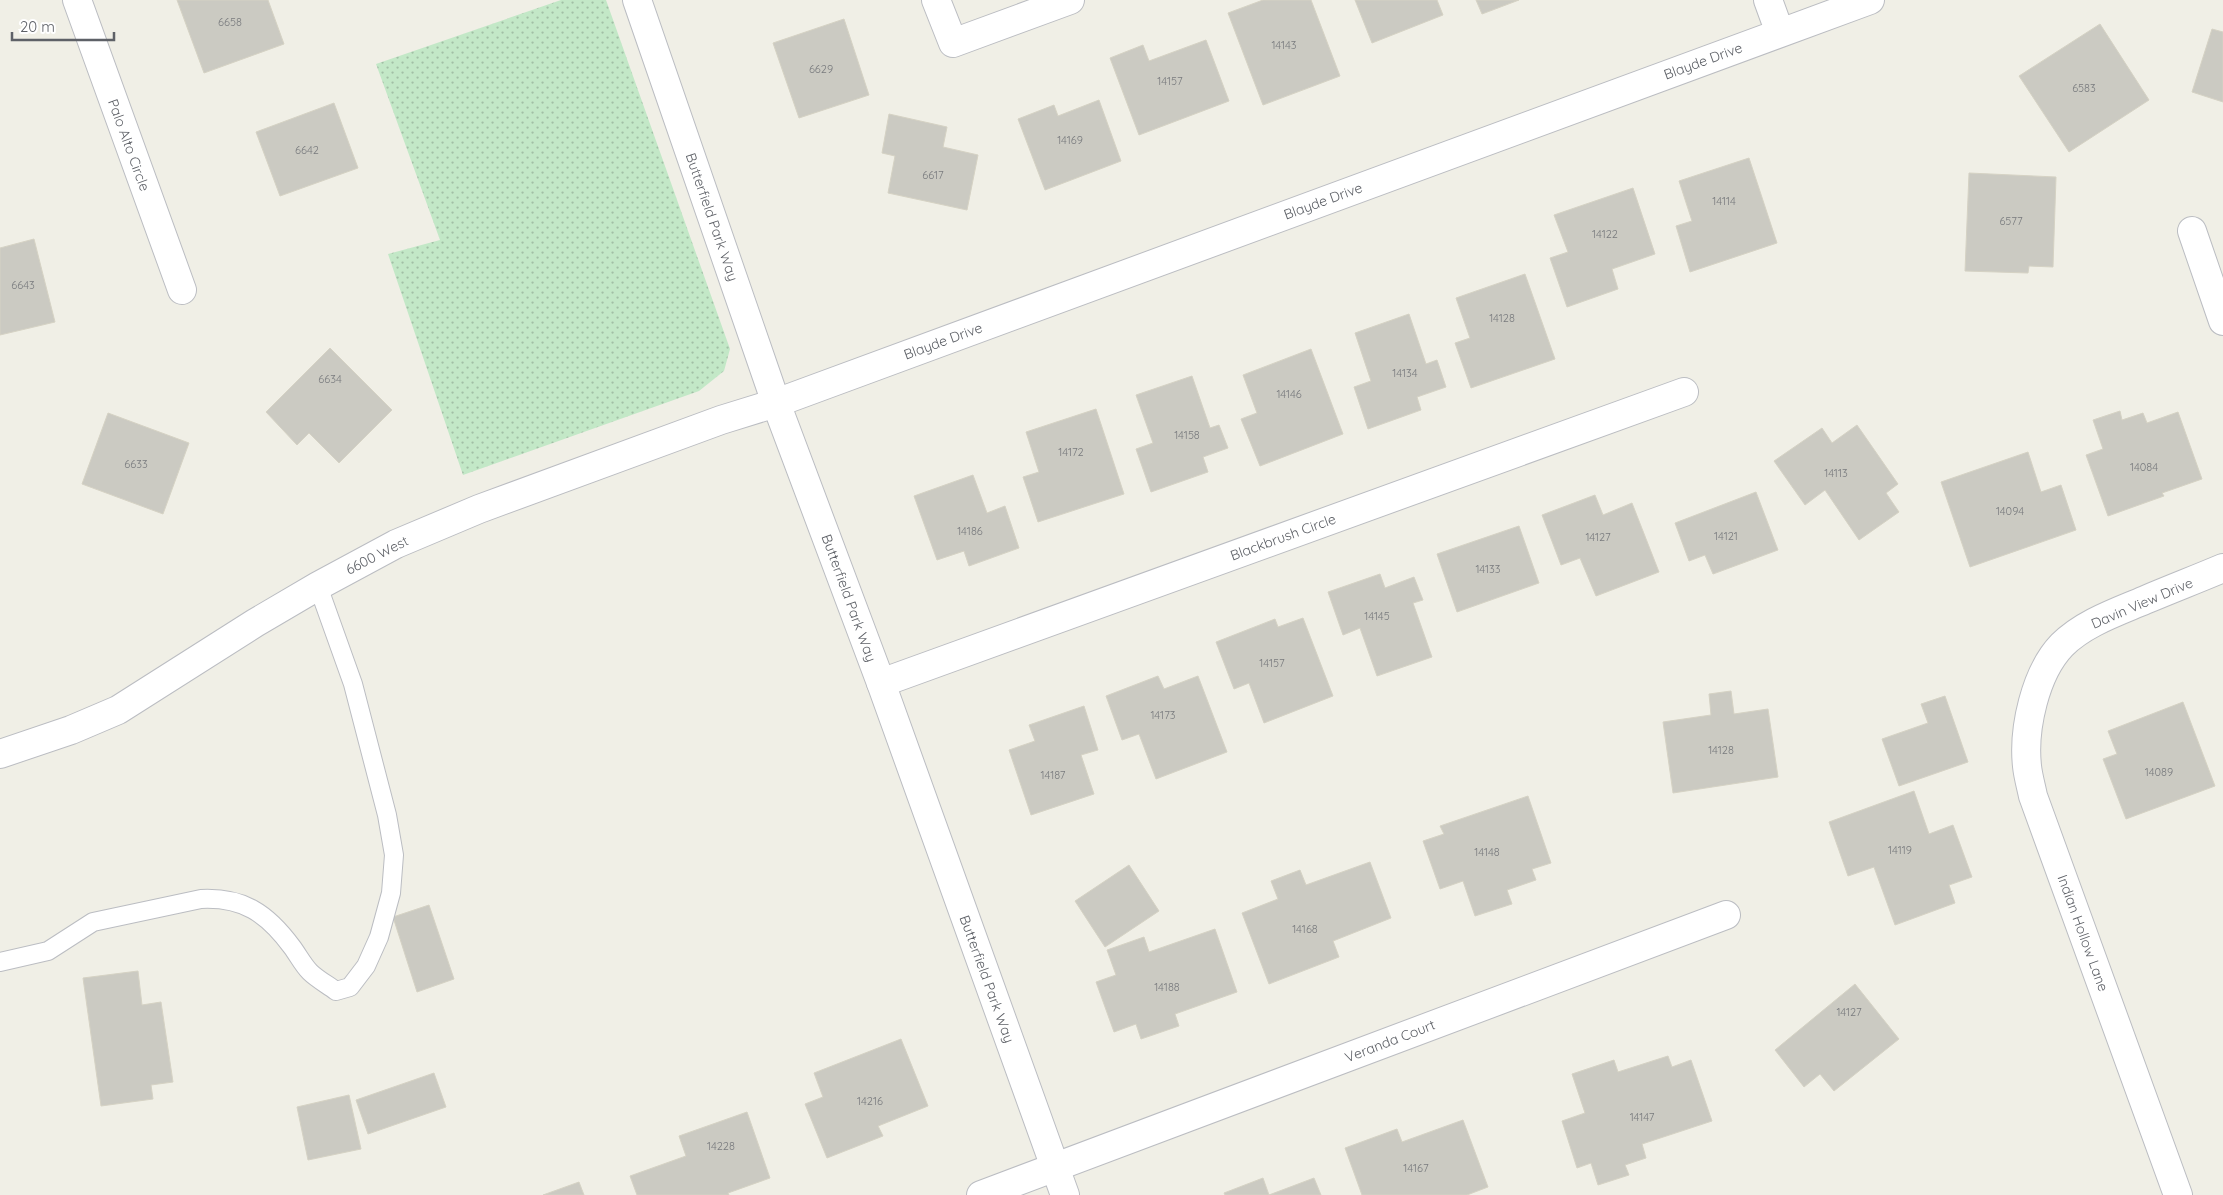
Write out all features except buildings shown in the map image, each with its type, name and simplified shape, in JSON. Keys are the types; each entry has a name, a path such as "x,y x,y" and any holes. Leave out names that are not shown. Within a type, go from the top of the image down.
{"street":[{"name":"Palo Alto Circle","path":"77,0 182,290"},
{"name":"Butterfield Park Way","path":"637,0 776,403 881,683 1065,1195"},
{"path":"936,0 953,43 1070,0"},
{"path":"1768,0 1780,33"},
{"name":"Blayde Drive","path":"776,403 1870,0"},
{"path":"2192,231 2223,321"},
{"name":"Blackbrush Circle","path":"881,683 1684,392"},
{"name":"6600 West","path":"0,754 71,730 118,710 255,623 396,544 479,509 721,420 776,403"},
{"name":"Davin View Drive","path":"2047,667 2062,645 2082,629 2114,613 2223,568"},
{"name":"Indian Hollow Lane","path":"2047,667 2031,712 2026,739 2027,767 2033,796 2178,1195"},
{"name":"Veranda Court","path":"980,1195 1726,915"}],"lane":[{"path":"0,962 48,951 93,922 200,899 216,898 241,903 261,914 291,945 311,973 336,991 350,987 366,966 379,937 391,893 394,855 387,815 353,684 318,586"}],"green space":[{"path":"561,0 606,0 730,349 724,371 699,391 463,475 388,254 440,240 376,64"}]}
